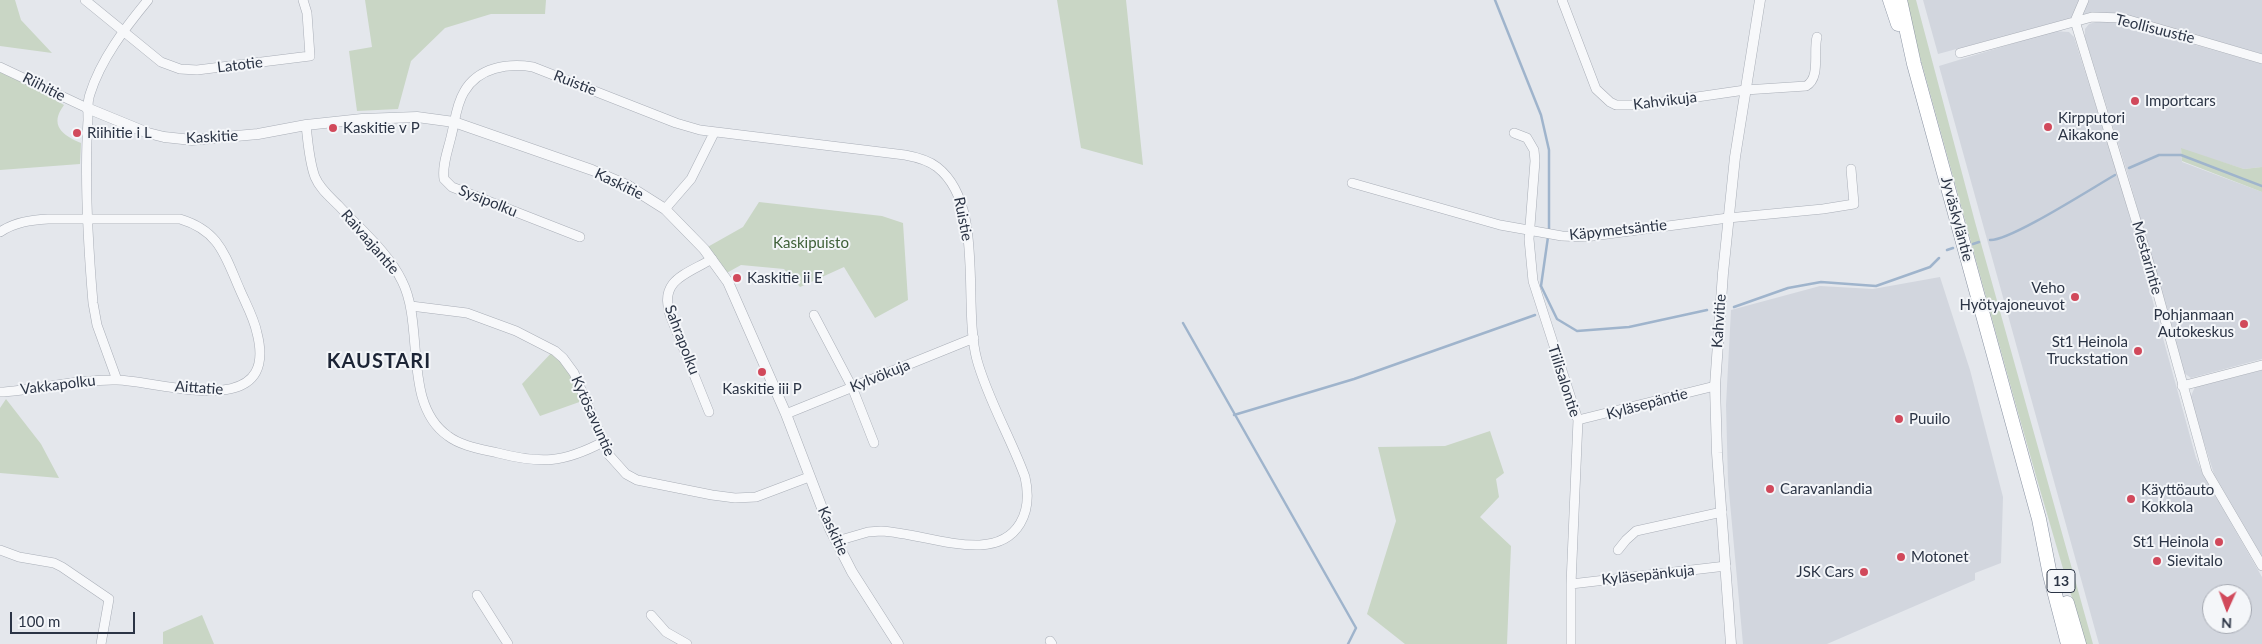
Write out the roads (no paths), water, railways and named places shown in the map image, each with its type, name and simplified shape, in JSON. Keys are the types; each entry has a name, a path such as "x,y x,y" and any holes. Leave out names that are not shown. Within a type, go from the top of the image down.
{"highway":[{"name":"Jyväskyläntie","path":"1890,0 1914,64"},
{"name":"Jyväskyläntie","path":"1900,0 1914,64 2039,519 2050,575 2068,644"},
{"name":"Jyväskyläntie","path":"2039,519 2059,574 2079,644"}],"street":[{"path":"84,0 124,33"},
{"path":"117,380 94,314 86,142 89,95 100,68 148,0"},
{"name":"Latotie","path":"124,33 161,62 180,69 197,70 310,56 308,13 303,0"},
{"name":"Kahvikuja","path":"1562,0 1596,89 1610,102 1624,106 1745,90 1809,85 1814,75 1817,37"},
{"name":"Kahvitie","path":"1731,644 1715,386 1728,218 1745,90 1760,0"},
{"path":"2075,22 2084,0"},
{"name":"Teollisuustie","path":"1960,53 2092,17 2122,18 2262,59"},
{"name":"Mestarintie","path":"2075,22 2153,276 2207,472 2262,566"},
{"name":"Ruistie","path":"454,127 460,100 470,84 487,72 499,67 522,66 541,70 676,123 714,133 905,154 921,158 936,166 948,178 958,192 967,228 977,360 1026,477 1028,503 1025,515 1019,526 1003,538 978,545 881,531 868,532 837,541"},
{"name":"Riihitie","path":"0,67 88,108"},
{"name":"Kaskitie","path":"88,108 133,129 179,139 258,134 306,125 389,117 417,117 592,170 627,185 665,208 690,232 712,258 728,282 786,414 809,477 837,541 852,572 898,644"},
{"name":"Raivaajantie","path":"306,125 312,169 319,186 390,261 402,280 411,306 419,383 424,403 433,422 447,436 460,443 502,454 544,460 568,457 603,442"},
{"name":"Sysipolku","path":"454,127 443,174 447,183 580,237"},
{"path":"665,208 691,179 714,133"},
{"name":"Tiilisalontie","path":"1514,133 1528,138 1534,150 1535,182 1529,231 1529,251 1537,294 1578,420 1571,584 1571,644"},
{"name":"Käpymetsäntie","path":"1352,183 1529,231 1585,237 1854,204 1851,169"},
{"path":"0,232 13,224 29,220 89,218"},
{"name":"Aittatie","path":"89,218 180,220 203,229 214,237 220,248 258,333 259,348 256,368 250,378 242,385 231,390 205,391 117,380"},
{"name":"Sahrapolku","path":"709,412 670,315 666,298 670,285 712,258"},
{"name":"Kytösavuntie","path":"411,306 467,313 516,331 555,351 574,373 603,442 616,464 626,474 637,480 735,498 756,497 809,477"},
{"path":"814,315 852,387 874,443"},
{"name":"Kylvökuja","path":"786,414 974,338"},
{"path":"2182,386 2262,364"},
{"name":"Vakkapolku","path":"0,392 117,380"},
{"name":"Kyläsepäntie","path":"1578,420 1715,386"},
{"path":"1618,550 1636,531 1722,512"},
{"path":"0,550 19,557 54,563 109,599 101,644"},
{"name":"Kyläsepänkuja","path":"1571,584 1726,566"},
{"path":"477,595 508,644"},
{"path":"651,615 666,632 687,644"}],"waterway":[{"path":"1495,0 1541,115 1549,150 1549,231"},
{"path":"2129,168 2159,155 2181,155 2262,186"},
{"path":"1990,240 2015,232 2071,202 2115,175"},
{"path":"1548,237 1541,286 1557,319 1577,331 1629,327 1707,310"},
{"path":"1973,244 1979,242"},
{"path":"1947,250 1953,248"},
{"path":"1734,307 1788,288 1821,282 1876,286 1930,267 1939,258"},
{"path":"1234,415 1354,379 1535,315"},
{"path":"1183,323 1356,628 1348,644"}],"place":[{"name":"Importcars","path":"2135,101"},
{"name":"Kirpputori Aikakone","path":"2048,127"},
{"name":"Kaskitie v P","path":"333,128"},
{"name":"Riihitie i L","path":"77,133"},
{"name":"Kaskitie ii E","path":"737,278"},
{"name":"Veho Hyötyajoneuvot","path":"2075,297"},
{"name":"Pohjanmaan Autokeskus","path":"2244,324"},
{"name":"St1 Heinola Truckstation","path":"2138,351"},
{"name":"Kaskitie iii P","path":"762,372"},
{"name":"Puuilo","path":"1899,419"},
{"name":"Caravanlandia","path":"1770,489"},
{"name":"Käyttöauto Kokkola","path":"2131,499"},
{"name":"St1 Heinola","path":"2219,542"},
{"name":"Motonet","path":"1901,557"},
{"name":"Sievitalo","path":"2157,561"},
{"name":"JSK Cars","path":"1864,572"}],"district":[{"name":"KAUSTARI","path":"379,362"}],"park label":[{"name":"Kaskipuisto","path":"811,243"}]}
